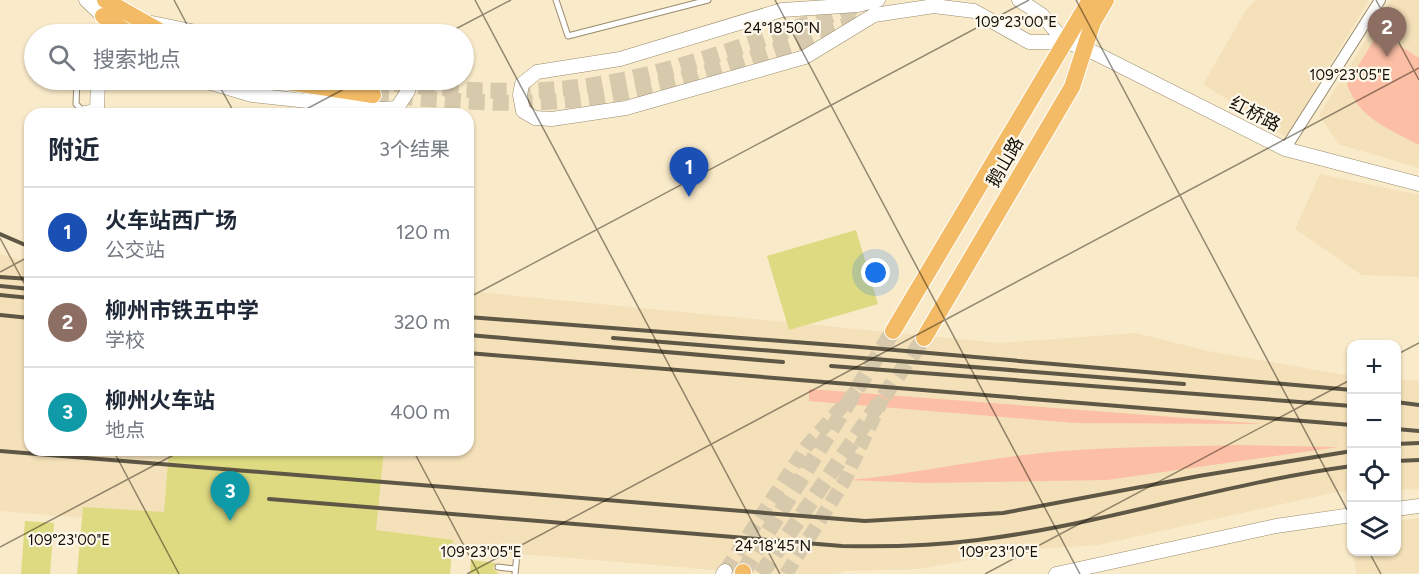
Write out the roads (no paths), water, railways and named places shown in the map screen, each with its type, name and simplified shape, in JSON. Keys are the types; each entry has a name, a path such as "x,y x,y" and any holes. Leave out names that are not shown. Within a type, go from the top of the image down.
{"main road":[{"name":"鹅山路","path":"893,331 1090,0"},
{"name":"鹅山路","path":"924,339 1072,87 1093,22 1106,0"},
{"path":"104,8 128,24"}],"street":[{"path":"86,0 104,8 109,24"},
{"name":"红桥路","path":"878,0 858,5 782,10 620,59 537,72 522,84 520,95 524,111 535,118 569,117 626,108 712,86 805,57 874,15 917,4 974,10 1029,42 1065,42 1085,48 1285,149 1419,184"},
{"path":"1019,0 1042,15 1065,42"},
{"path":"1285,149 1380,0"},
{"path":"97,108 98,90"},
{"path":"235,90 252,95 372,108"},
{"path":"397,108 408,90"},
{"path":"1401,508 1419,506"},
{"path":"1056,574 1276,526 1347,516"}],"lane":[{"path":"95,0 104,8 103,24"},
{"path":"556,0 568,36 708,0"},
{"path":"77,90 76,104 80,108"},
{"path":"498,567 515,571 517,554"}],"tunnel":[{"path":"463,90 525,91 617,81 738,48 857,6"},
{"path":"373,95 512,103 598,97 637,90 713,70 862,20"},
{"path":"743,572 893,331"},
{"path":"761,574 924,338"},
{"path":"725,571 806,447 857,390"},
{"path":"786,574 844,482 883,398"}],"railway":[{"path":"0,234 24,244"},
{"path":"0,277 24,279"},
{"path":"0,286 24,288"},
{"path":"0,295 24,297"},
{"path":"0,315 24,317"},
{"path":"474,317 860,347 1347,390"},
{"path":"474,336 783,362"},
{"path":"613,338 1184,384"},
{"path":"474,353 1347,425"},
{"path":"831,366 1347,406"},
{"path":"1401,403 1419,405"},
{"path":"1401,429 1419,431"},
{"path":"1401,444 1419,443"},
{"path":"0,451 24,453"},
{"path":"62,456 865,521 1003,513 1199,476 1347,452"},
{"path":"1401,461 1419,460"},
{"path":"269,499 842,546 910,546 1025,533 1258,482 1347,467"}],"place":[{"name":"柳州市铁五中学","path":"1387,57"},
{"name":"火车站西广场","path":"689,197"},
{"name":"柳州火车站","path":"230,521"}]}
